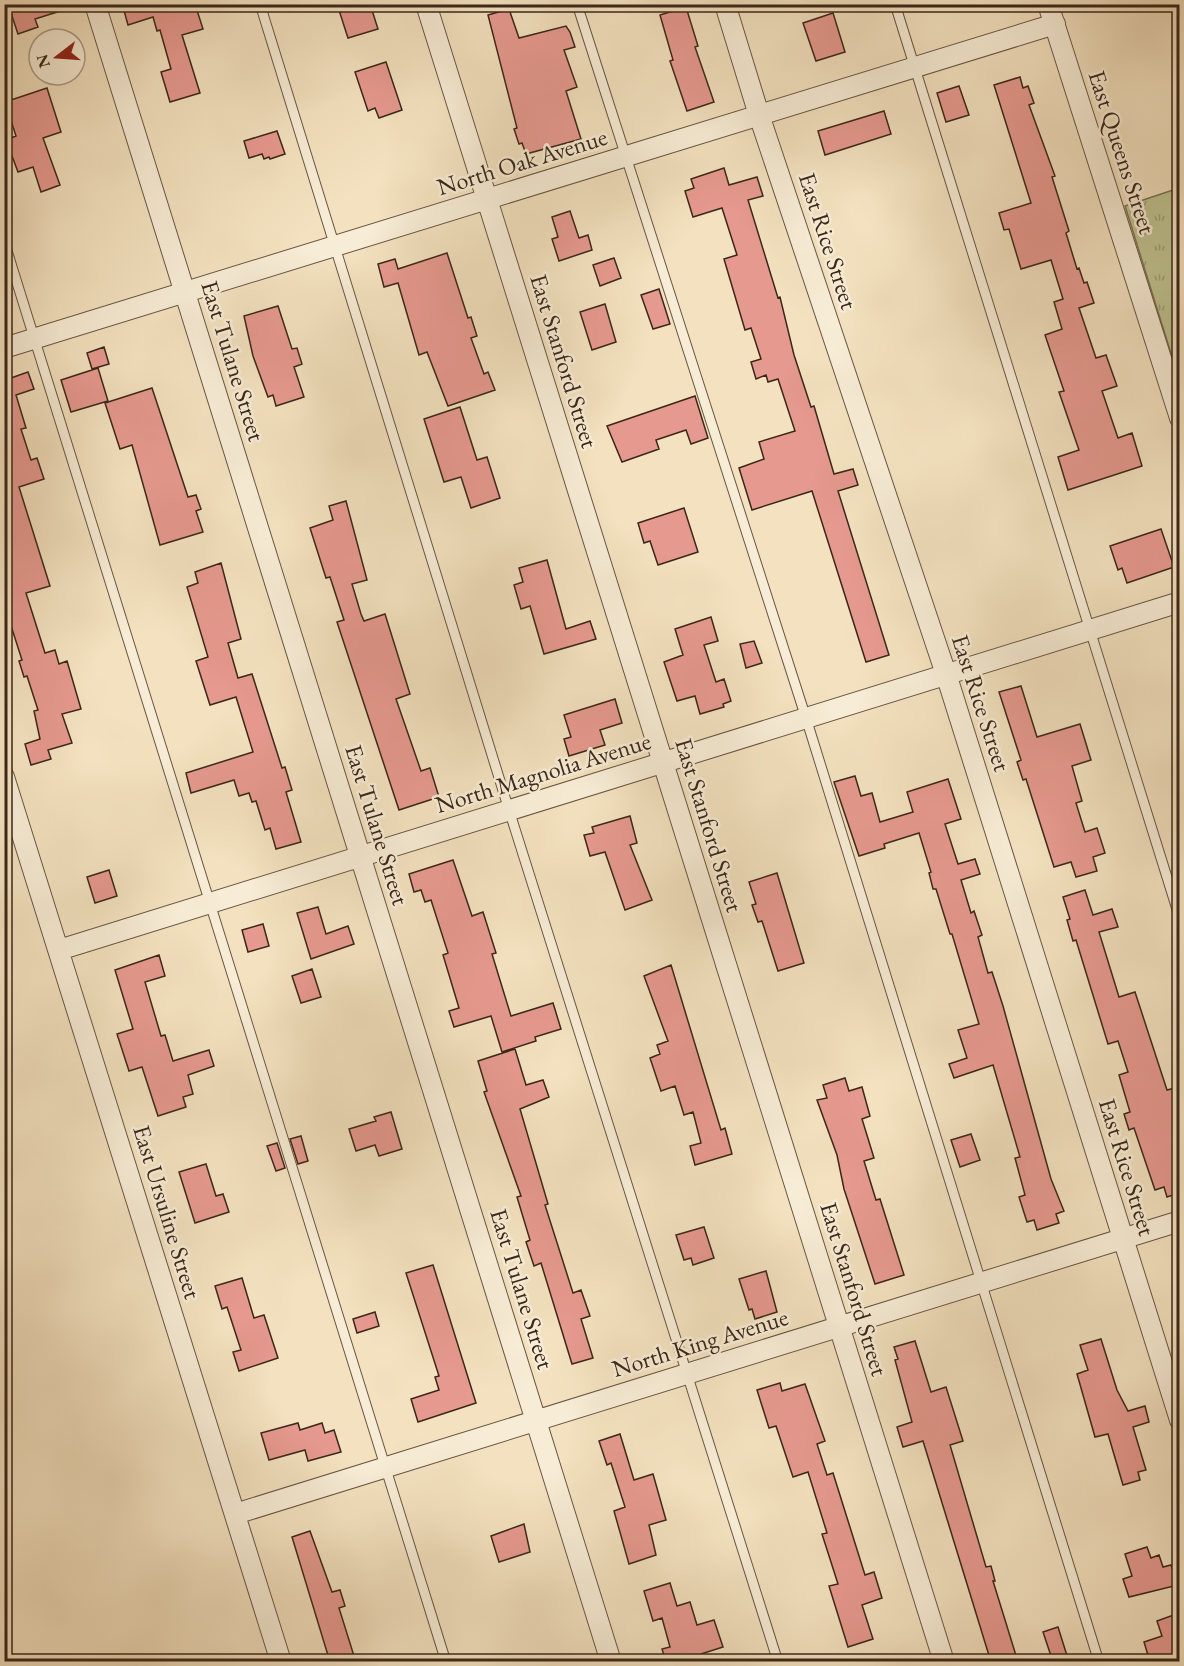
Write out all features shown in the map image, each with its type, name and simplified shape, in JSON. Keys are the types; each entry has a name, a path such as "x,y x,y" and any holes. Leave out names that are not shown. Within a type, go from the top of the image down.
{"street":[{"name":"East Tulane Street","path":"94,4 611,1662"},
{"name":"East Stanford Street","path":"426,4 944,1662"},
{"name":"East Rice Street","path":"726,4 759,115 946,674 1179,1420"},
{"name":"North Oak Avenue","path":"4,348 914,68 1051,10"},
{"name":"East Queens Street","path":"1051,10 1179,418"},
{"name":"North Magnolia Avenue","path":"59,950 1179,602"},
{"name":"East Ursuline Street","path":"4,777 281,1662"},
{"name":"North King Avenue","path":"235,1514 1179,1221"}],"lane":[{"path":"260,4 509,810 689,1373 777,1662"},
{"path":"577,4 806,718 1099,1662"},
{"path":"895,4 1179,919"},
{"path":"4,242 446,1662"}],"green space":[{"path":"1180,188 1179,379 1125,206"}],"building":[{"path":"8,4 69,4 70,8 35,19 38,27 27,27 27,31 18,34"},
{"path":"132,4 195,4 203,29 182,35 200,93 170,102 161,72 171,69 160,30 157,31 153,17 128,25 123,7"},
{"path":"337,4 370,4 378,29 348,38"},
{"path":"686,7 698,46 695,47 714,102 687,111 670,61 673,60 660,15"},
{"path":"509,9 519,38 566,26 570,32 575,47 564,50 577,87 566,91 581,139 526,154 522,143 519,144 488,15"},
{"path":"833,13 845,52 816,61 803,23"},
{"path":"386,62 402,110 379,118 375,108 368,111 355,72"},
{"path":"1020,77 1023,88 1028,86 1034,103 1029,105 1055,176 1052,177 1069,231 1066,233 1077,269 1079,268 1084,283 1087,282 1094,303 1079,308 1096,358 1106,355 1117,386 1102,391 1118,438 1132,433 1142,466 1068,490 1058,457 1079,450 1059,392 1064,391 1045,335 1062,329 1054,302 1063,299 1051,260 1021,269 1009,229 1004,230 999,213 1031,203 994,85"},
{"path":"959,86 969,115 946,122 937,93"},
{"path":"47,88 61,132 43,138 60,185 41,192 33,167 18,172 6,140 16,136 5,102"},
{"path":"884,111 891,134 825,155 818,131"},
{"path":"277,131 285,154 270,159 269,157 264,159 262,154 249,158 244,141"},
{"path":"724,168 729,185 757,177 763,196 748,200 778,298 780,297 794,355 811,407 814,406 834,474 853,469 858,485 838,491 889,655 866,662 812,491 752,510 739,468 764,459 759,442 795,431 778,379 768,382 766,375 756,379 751,362 761,359 751,328 745,330 724,259 737,255 722,208 693,217 685,191 694,188 691,179"},
{"path":"570,211 579,238 588,235 592,250 559,261 552,239 558,237 552,217"},
{"path":"447,253 468,318 471,317 477,336 471,338 484,374 488,372 495,390 448,406 427,352 419,355 398,283 384,287 378,264 395,259 398,269"},
{"path":"614,258 621,278 600,286 593,265"},
{"path":"659,289 670,324 653,329 641,295"},
{"path":"605,304 616,342 592,350 580,312"},
{"path":"278,306 292,349 297,348 302,364 294,367 304,397 276,406 273,395 268,397 253,356 244,316"},
{"path":"104,347 109,364 92,369 87,353"},
{"path":"98,368 108,401 71,412 61,380"},
{"path":"8,370 11,378 28,372 34,389 16,395 26,428 21,429 31,460 37,458 44,479 19,487 50,586 26,593 45,653 55,650 59,664 67,661 81,709 62,714 72,743 48,750 51,759 31,765 25,744 40,739 34,711 38,710 27,676 24,677 19,661 22,660 4,604 4,371"},
{"path":"152,388 188,497 196,495 201,509 196,511 203,532 160,545 132,445 120,449 105,403"},
{"path":"695,396 708,438 691,444 686,430 656,440 659,449 622,462 607,426"},
{"path":"460,407 477,460 487,457 500,498 471,508 461,477 444,482 424,419"},
{"path":"346,501 367,580 352,584 361,614 364,621 385,614 410,694 396,699 421,771 430,768 439,797 399,810 337,622 344,620 330,577 326,578 310,528 333,520 329,506"},
{"path":"684,508 698,552 658,565 650,541 644,543 638,523"},
{"path":"1161,529 1174,567 1127,583 1122,568 1118,570 1110,546"},
{"path":"547,560 566,629 590,621 596,639 544,654 530,606 521,609 514,585 523,582 519,568"},
{"path":"221,563 241,639 228,643 238,678 252,674 282,768 285,767 292,790 286,792 301,842 276,849 270,828 265,830 256,801 252,802 249,793 239,796 234,780 191,793 186,773 253,752 236,697 210,705 196,661 208,657 187,587 198,583 195,572"},
{"path":"711,617 718,641 704,645 716,682 724,679 731,701 723,704 724,707 700,714 695,696 677,701 664,662 683,655 675,629"},
{"path":"754,641 762,663 746,668 740,644"},
{"path":"1021,686 1037,737 1080,724 1091,760 1072,766 1082,801 1076,803 1085,832 1097,828 1105,853 1093,857 1097,871 1076,877 1071,862 1054,867 1026,779 1023,780 1017,762 1021,760 999,692"},
{"path":"615,699 622,723 600,730 605,745 569,756 564,739 571,737 564,715"},
{"path":"855,776 861,796 872,793 880,822 913,812 907,792 948,779 961,819 945,824 958,864 975,859 980,874 961,880 971,913 974,911 982,935 978,937 988,973 992,972 1003,1006 1051,1179 1064,1211 1056,1214 1059,1223 1037,1230 1034,1220 1027,1222 1019,1197 1025,1195 1015,1158 1020,1157 993,1065 954,1078 949,1064 967,1058 958,1030 979,1024 952,934 950,934 936,889 933,889 929,873 931,872 919,833 884,844 885,848 859,856 834,782"},
{"path":"630,816 637,843 630,845 652,900 625,910 605,852 590,856 584,835 594,833 592,827"},
{"path":"453,860 472,916 483,912 496,953 492,954 511,1016 553,1003 561,1029 535,1037 536,1041 502,1052 491,1016 454,1027 449,1011 459,1008 443,955 448,953 431,900 425,902 421,890 414,892 409,874"},
{"path":"109,870 117,896 95,903 87,877"},
{"path":"777,873 804,963 778,971 762,921 758,922 752,905 756,904 749,882"},
{"path":"1085,890 1093,915 1112,909 1118,927 1099,932 1119,997 1135,992 1167,1090 1179,1087 1179,1193 1167,1197 1164,1187 1155,1190 1134,1128 1129,1130 1124,1114 1130,1112 1119,1075 1128,1072 1118,1041 1108,1044 1076,940 1073,941 1067,920 1070,919 1063,897"},
{"path":"318,907 326,934 348,926 354,944 311,959 297,913"},
{"path":"263,924 269,946 248,952 242,930"},
{"path":"159,955 165,976 145,982 161,1036 165,1035 173,1061 209,1050 214,1066 188,1075 193,1094 183,1097 186,1107 158,1116 142,1067 129,1071 117,1034 133,1029 115,970"},
{"path":"671,965 721,1130 725,1128 732,1154 695,1165 690,1146 701,1143 693,1112 684,1115 675,1086 661,1091 650,1058 660,1054 657,1045 668,1041 644,976"},
{"path":"312,969 321,997 301,1003 292,976"},
{"path":"515,1049 526,1085 543,1080 549,1097 520,1109 548,1204 545,1205 573,1293 581,1290 590,1316 581,1319 593,1358 572,1364 541,1263 534,1266 526,1242 530,1240 517,1197 521,1196 484,1092 487,1091 478,1061"},
{"path":"845,1078 849,1091 862,1087 870,1116 862,1119 874,1158 864,1161 876,1200 880,1199 904,1275 875,1284 844,1189 837,1155 817,1100 827,1098 823,1085"},
{"path":"391,1112 402,1149 379,1156 375,1145 356,1151 349,1129 376,1121 374,1117"},
{"path":"971,1134 980,1160 960,1167 951,1140"},
{"path":"301,1136 308,1161 298,1164 290,1139"},
{"path":"277,1143 285,1168 276,1171 267,1146"},
{"path":"206,1164 216,1196 223,1194 229,1212 195,1223 179,1172"},
{"path":"704,1227 714,1258 693,1265 691,1258 684,1260 676,1235"},
{"path":"433,1265 476,1403 418,1422 411,1399 439,1390 435,1377 439,1376 406,1273"},
{"path":"766,1271 777,1312 755,1319 752,1309 749,1310 739,1279"},
{"path":"242,1278 254,1318 264,1315 278,1358 239,1371 233,1352 241,1350 227,1307 222,1309 215,1286"},
{"path":"375,1312 379,1326 357,1333 353,1319"},
{"path":"1101,1339 1117,1390 1128,1411 1145,1406 1149,1422 1133,1427 1146,1470 1138,1472 1140,1480 1123,1485 1108,1434 1095,1437 1077,1374 1088,1370 1080,1345"},
{"path":"915,1341 931,1392 946,1387 963,1441 950,1445 986,1567 991,1566 995,1581 993,1581 1018,1662 991,1662 923,1441 903,1447 897,1427 912,1422 895,1360 898,1359 894,1347"},
{"path":"780,1383 782,1391 805,1384 825,1441 817,1444 827,1475 833,1473 865,1575 874,1572 882,1598 862,1605 873,1639 848,1647 829,1586 838,1584 822,1534 827,1533 808,1472 793,1477 776,1426 769,1428 757,1390"},
{"path":"298,1423 300,1430 322,1423 325,1433 334,1430 341,1452 308,1461 305,1450 269,1460 261,1433"},
{"path":"620,1434 634,1480 653,1474 666,1520 649,1525 656,1555 629,1564 614,1511 625,1507 611,1463 607,1465 599,1441"},
{"path":"524,1524 530,1552 499,1562 491,1536"},
{"path":"310,1531 332,1592 340,1590 345,1606 339,1608 354,1656 336,1662 330,1662 292,1537"},
{"path":"1147,1547 1151,1558 1159,1555 1163,1567 1171,1565 1178,1585 1129,1597 1123,1579 1132,1576 1125,1554"},
{"path":"670,1583 677,1606 690,1602 697,1625 714,1620 723,1647 701,1654 704,1662 666,1662 662,1649 670,1647 662,1618 653,1621 644,1591"},
{"path":"1179,1613 1179,1662 1150,1662 1144,1642 1162,1636 1157,1621"},
{"path":"1058,1627 1069,1662 1053,1662 1043,1632"}]}
